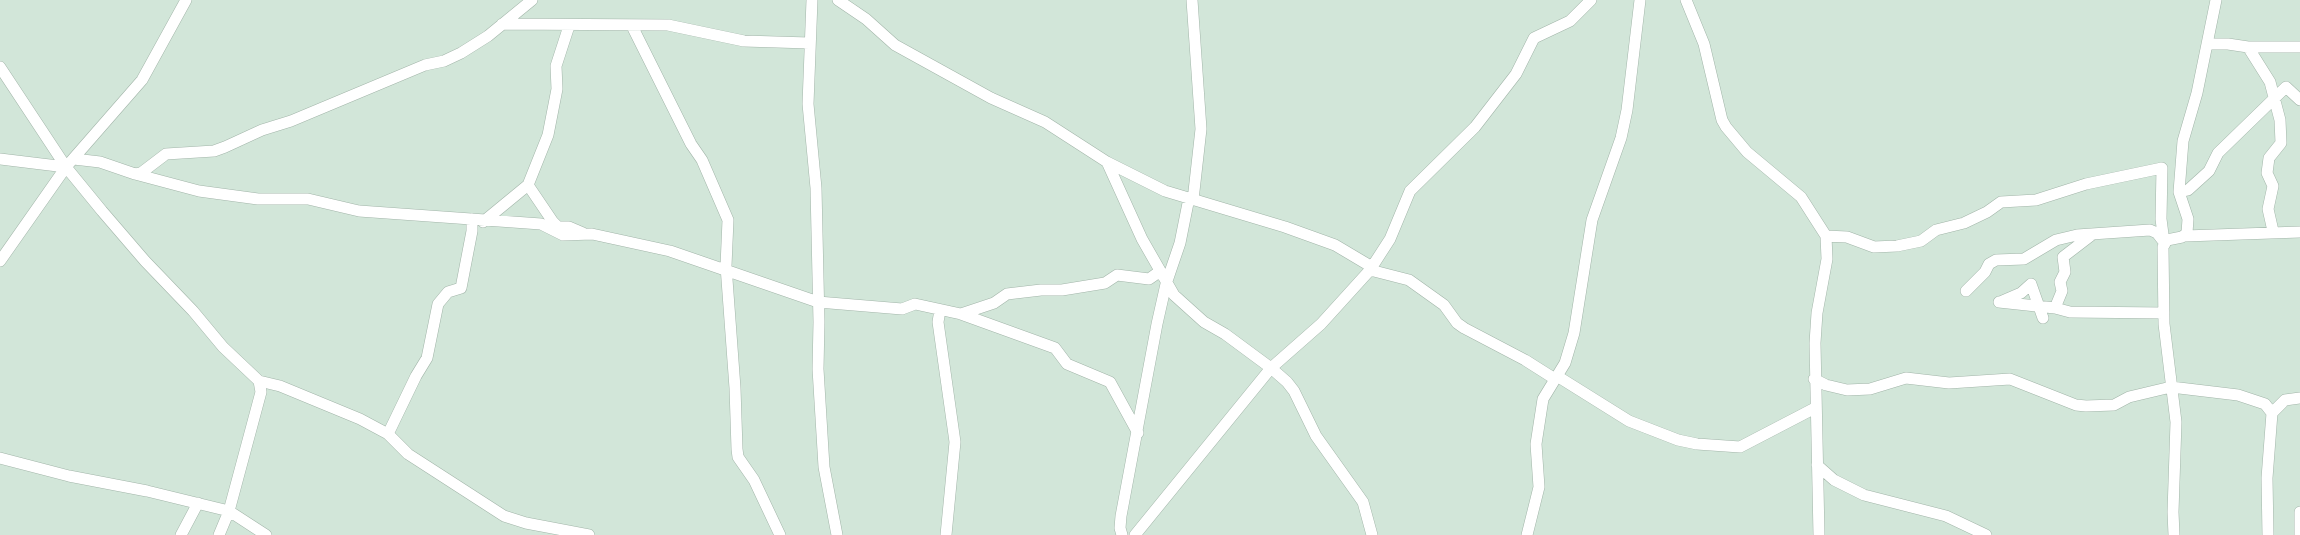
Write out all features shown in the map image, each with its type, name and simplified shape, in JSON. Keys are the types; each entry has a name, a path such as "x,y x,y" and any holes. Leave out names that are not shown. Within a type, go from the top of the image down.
{"street":[{"path":"0,262 70,163 142,80 186,0"},
{"path":"135,174 142,173 166,154 220,149 262,130 353,96 425,65 444,61 461,53 502,24 532,0"},
{"path":"812,0 809,43 808,104 816,188 818,369 821,436 837,535"},
{"path":"838,0 901,48 984,94 1045,122 1107,162 1165,191 1285,227 1335,245 1371,269 1409,280 1444,305 1460,325 1556,377 1629,421 1678,440 1697,444 1740,447 1815,403 1836,388"},
{"path":"1122,535 1120,528 1121,516 1138,433 1157,324 1166,284 1180,243 1191,199 1201,129 1192,0"},
{"path":"1135,535 1271,368 1321,324 1371,269 1390,238 1410,191 1475,127 1516,74 1534,38 1570,21 1591,0"},
{"path":"1528,535 1538,487 1536,444 1543,399 1568,356 1574,333 1592,220 1624,125 1635,51 1640,0"},
{"path":"2185,236 2188,219 2179,192 2185,128 2194,107 2216,0"},
{"path":"1688,2 1704,44 1722,120 1726,128 1747,152 1801,197 1826,236 1827,259 1817,313 1814,379 1819,535"},
{"path":"502,24 679,27 744,40 809,43"},
{"path":"472,231 528,185 548,135 557,89 556,66 569,26"},
{"path":"632,26 691,144 702,160 726,214 728,227 726,272 738,457 754,480 780,535"},
{"path":"2207,44 2228,44 2248,48 2300,47"},
{"path":"2248,48 2270,82 2275,96 2280,120 2281,143 2269,158 2267,173 2273,186 2268,209 2273,231"},
{"path":"0,67 70,163 145,261 193,311 223,347 259,381 280,386 360,419 388,434 408,454 504,516 526,523 588,535"},
{"path":"2179,192 2188,190 2209,171 2218,153 2275,96 2286,87 2300,100"},
{"path":"0,159 70,163 100,162 135,174 199,191 258,199 308,199 359,211 552,226"},
{"path":"1107,162 1142,239 1166,284 1188,310 1271,368 1294,391 1316,436 1360,496 1372,535"},
{"path":"1826,236 1847,237 1874,247 1897,246 1921,241 1936,230 1964,223 1988,212 2001,202 2036,200 2086,184 2162,168 2161,219 2164,242 2164,313 2176,422 2173,512 2174,535"},
{"path":"528,185 552,226 564,235 592,234 670,251 726,272 818,302 902,309 915,304 961,314 1055,348 1067,364 1110,382 1138,433"},
{"path":"388,434 427,358 438,304 448,292 461,288 472,231 472,219"},
{"path":"1966,291 1985,272 1989,264 1996,260 2024,258 2056,240 2077,235 2150,230 2157,233 2164,242"},
{"path":"2164,242 2173,237 2185,236 2273,231 2300,232"},
{"path":"2055,308 2062,291 2060,282 2065,272 2063,257 2093,234"},
{"path":"961,314 994,303 1007,294 1041,290 1062,290 1105,283 1117,275 1149,279 1159,272"},
{"path":"2043,318 2038,307 2055,308 2070,312 2164,313"},
{"path":"940,310 938,322 955,442 946,535"},
{"path":"1814,379 1836,388 1870,389 1906,378 1949,383 2010,379 2076,405 2086,406 2114,405 2129,397 2171,387 2238,395 2265,404 2272,413"},
{"path":"219,535 229,511 261,392 259,381"},
{"path":"2268,535 2266,478 2272,413 2285,400 2300,398"},
{"path":"0,458 69,476 229,511 266,535"},
{"path":"1817,465 1834,480 1864,495 1946,516 1986,535"},
{"path":"181,535 198,503"},
{"path":"2300,512 2300,535"}]}
